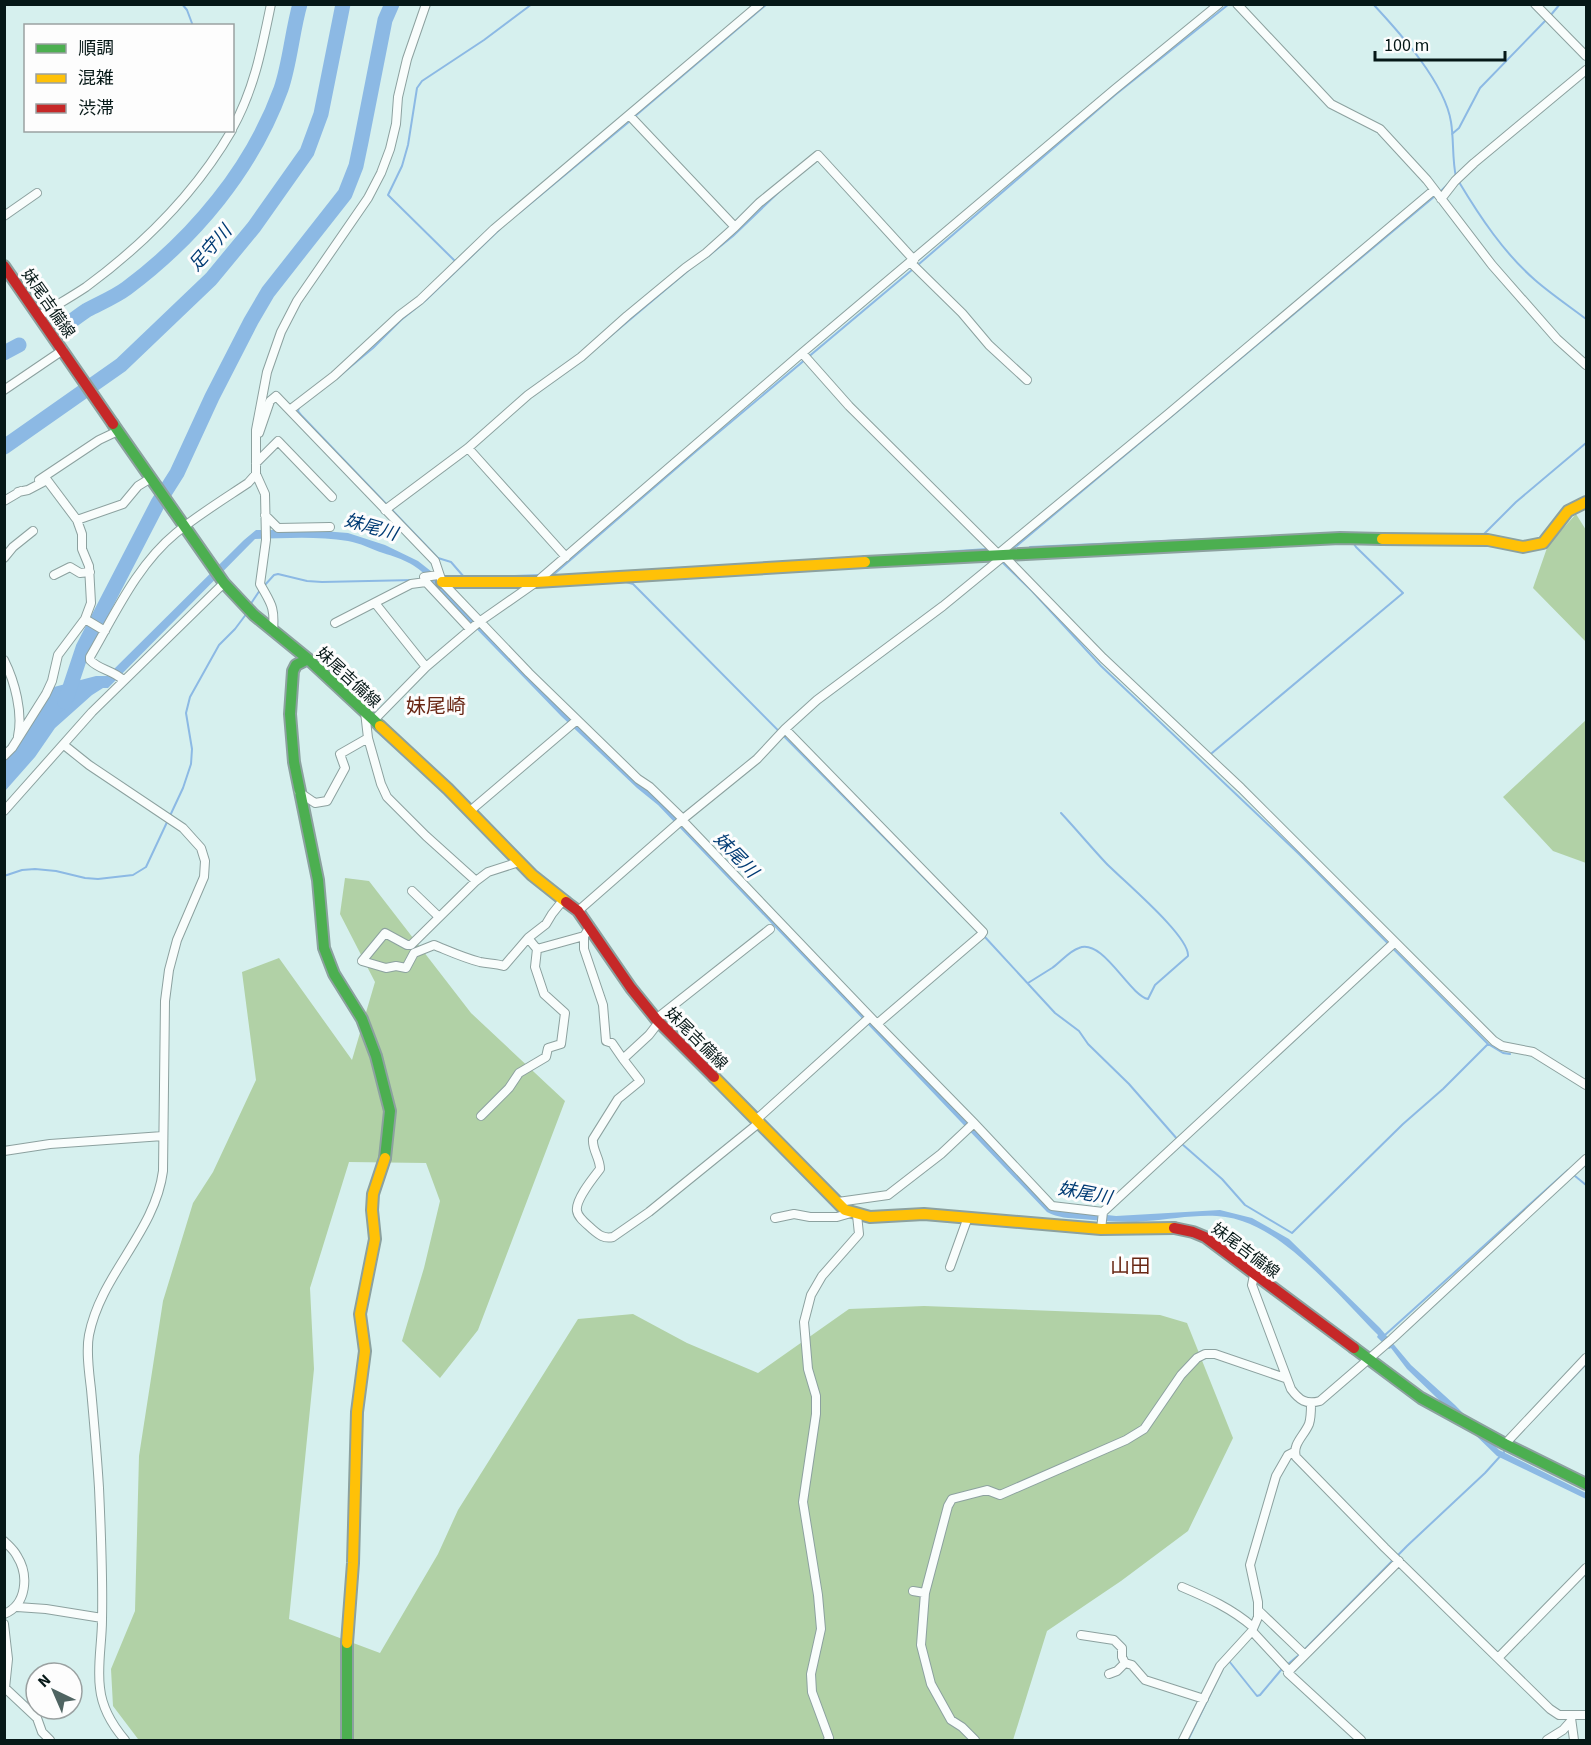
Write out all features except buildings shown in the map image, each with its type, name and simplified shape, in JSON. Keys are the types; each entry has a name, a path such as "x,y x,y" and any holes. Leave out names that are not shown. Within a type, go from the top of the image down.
{"street":[{"path":"234,126 246,102 257,68 271,4"},
{"path":"273,630 273,608 262,588 266,540 265,494 256,474 256,430 267,372 281,332 297,301 368,198 381,173 396,124 398,97 407,59 426,4"},
{"path":"291,409 334,376 400,315 420,300 494,229 632,117 760,4"},
{"path":"374,720 426,667 474,626 541,578 914,264 1115,89 1219,4"},
{"path":"1237,4 1331,104 1380,129 1427,180 1492,265 1557,339 1587,365"},
{"path":"1535,4 1587,56"},
{"path":"578,911 757,759 829,690 943,606 1186,399 1457,179 1587,70"},
{"path":"632,117 735,227"},
{"path":"39,316 85,287 162,221 196,184 231,132"},
{"path":"387,508 470,449 528,395 581,357 627,316 706,253 759,203 818,155 989,345 1027,380"},
{"path":"4,216 37,193"},
{"name":"妹尾吉備線","path":"4,266 222,581 248,609 308,659 470,811 532,875 578,911 587,932 658,1020 838,1202 854,1214 875,1216 914,1214 1102,1227 1165,1227 1193,1232 1205,1237 1404,1387 1438,1409 1587,1484"},
{"path":"4,390 64,352"},
{"path":"805,356 849,406 1002,554 1103,658 1241,788 1391,944 1494,1041 1503,1046 1533,1052 1587,1085"},
{"path":"256,440 270,401 276,396 387,508 435,561 433,578 474,626 574,723 650,787 867,1020 877,1024 972,1126 1052,1206 1103,1213"},
{"path":"4,501 116,428"},
{"path":"256,463 278,441 332,497"},
{"path":"470,449 566,557"},
{"path":"118,676 96,666 90,657 134,581 176,532 248,483 256,474"},
{"path":"4,756 17,741 52,681 62,648 86,620 91,603 90,572 82,549 77,520 47,480 28,490 18,492"},
{"path":"77,520 123,504 138,486 153,481"},
{"path":"335,623 411,584 433,578 541,578 1340,538 1488,540 1523,547 1543,543 1568,511 1587,502"},
{"path":"265,515 278,528 330,527"},
{"path":"4,558 13,547 33,531"},
{"path":"54,575 70,567 80,573 90,572"},
{"path":"433,578 474,626"},
{"path":"4,811 64,746 118,676 222,581"},
{"path":"375,603 426,667"},
{"path":"86,620 104,630"},
{"path":"308,659 296,665 293,671 290,714 299,792 318,880 323,937 328,961 362,1019 376,1056 390,1111 386,1154 373,1194 375,1239 360,1314 365,1351 357,1412 353,1563 348,1634 347,1740"},
{"path":"4,660 14,686 20,729 17,741"},
{"path":"365,712 368,738 381,784 387,796 426,836 476,881"},
{"path":"470,811 574,723"},
{"path":"783,732 982,934 877,1024"},
{"path":"299,792 315,802 327,801 345,768 340,754 368,738"},
{"path":"64,746 183,828 201,848 204,861 204,877 177,940 169,970 165,1001 164,1171 161,1191 152,1212 107,1286 96,1309 88,1336 99,1488 102,1618 100,1688 105,1709 125,1740"},
{"path":"519,862 488,872 476,881 411,945 385,933 362,961 386,968 396,966 406,968 414,953 434,945 466,958 504,966 528,938 546,924 564,899"},
{"path":"412,891 438,916"},
{"path":"623,1059 648,1035 658,1020 770,928"},
{"path":"537,949 587,932 584,949 603,1005 606,1041 612,1043 640,1081 618,1099 593,1139 592,1146 600,1163 600,1169 578,1203 577,1211 580,1217 598,1235 606,1238 613,1238 631,1225 758,1120 867,1020"},
{"path":"481,1116 502,1096 519,1073 546,1057 548,1048 561,1044 565,1012 544,994 535,967 537,949 528,938"},
{"path":"1102,1227 1103,1213 1391,944"},
{"path":"838,1202 888,1195 941,1154 972,1126"},
{"path":"4,1151 50,1144 163,1136"},
{"path":"1254,1275 1252,1285 1285,1378 1295,1395 1311,1404 1320,1401 1392,1339 1587,1159"},
{"path":"775,1218 794,1214 810,1217 837,1217 854,1214 859,1234 822,1276 811,1294 804,1322 808,1369 816,1396 816,1414 803,1502 818,1596 820,1629 811,1674 812,1692 828,1740"},
{"path":"950,1267 968,1217"},
{"path":"975,1740 962,1726 951,1720 931,1684 921,1645 925,1593 948,1506 952,1499 987,1490 1000,1495 1126,1440 1144,1429 1181,1375 1197,1358 1205,1354 1215,1354 1285,1378"},
{"path":"1505,1444 1587,1358"},
{"path":"1311,1404 1311,1418 1295,1447 1296,1457 1550,1709 1571,1719 1587,1715"},
{"path":"1183,1740 1220,1666 1252,1629 1259,1611 1250,1565 1276,1476 1288,1455 1294,1452"},
{"path":"4,1541 18,1557 24,1576 22,1597 17,1606 4,1614"},
{"path":"1287,1668 1397,1559"},
{"path":"1498,1658 1587,1568"},
{"path":"1182,1587 1237,1613 1287,1668 1288,1673 1361,1740"},
{"path":"913,1592 925,1593"},
{"path":"17,1606 102,1618"},
{"path":"1259,1611 1303,1653"},
{"path":"4,1624 8,1659 5,1688 37,1718 42,1732 50,1740"},
{"path":"1082,1635 1114,1640 1122,1647 1122,1657 1125,1663 1132,1665 1145,1680 1204,1699"},
{"path":"1109,1674 1118,1671 1125,1663"},
{"path":"1547,1740 1563,1730 1571,1719"},
{"path":"1571,1719 1574,1740"}],"green space":[{"path":"1576,514 1586,530 1586,642 1533,588 1548,545"},
{"path":"1586,720 1586,863 1553,851 1503,797"},
{"path":"345,878 369,881 471,1013 565,1101 478,1330 440,1378 402,1341 424,1268 440,1201 426,1163 349,1162 310,1288 314,1369 289,1619 380,1653 438,1554 458,1510 578,1319 633,1314 687,1343 758,1373 849,1309 924,1306 1160,1315 1187,1323 1233,1438 1188,1531 1121,1581 1047,1631 1013,1740 138,1739 113,1706 111,1669 135,1611 139,1456 163,1301 193,1203 213,1172 256,1080 242,972 279,958 352,1060 375,982 340,914"}],"water":[{"name":"妹尾川","path":"256,530 348,533 385,545 418,561 432,572 581,729 584,729 656,796 901,1054 1054,1209 1116,1216 1220,1210 1252,1218 1289,1239 1380,1328 1411,1365 1499,1450 1586,1493 1586,1499 1497,1456 1407,1369 1391,1348 1389,1349 1377,1337 1378,1335 1315,1270 1279,1240 1260,1229 1242,1221 1219,1216 1122,1222 1064,1217 1047,1212 658,805 561,716 422,572 404,560 337,539 255,539 108,688 103,688 92,695 55,728 35,757 5,791 4,760 20,741 54,687 96,676 107,676"}],"waterway":[{"path":"182,4 192,24"},
{"path":"61,329 87,310 122,291 152,268 198,224 218,200 254,147 269,118 284,79 300,4"},
{"name":"足守川","path":"4,447 121,365 211,279 254,227 307,152 321,114 343,4"},
{"path":"65,702 83,648 158,503 177,473 251,321 268,292 345,194 356,166 385,20 392,4"},
{"path":"456,262 388,195 402,166 408,145 417,88 422,81 484,40 532,4"},
{"path":"634,117 767,4"},
{"path":"553,575 1115,95 1229,4"},
{"path":"1373,4 1420,59 1440,91 1451,122 1456,177"},
{"path":"1550,16 1560,4"},
{"path":"1452,134 1459,128 1480,88 1546,20"},
{"path":"519,213 630,121"},
{"path":"1459,182 1484,221 1513,258 1541,285 1586,319"},
{"path":"1440,192 1448,184"},
{"path":"707,257 733,236 783,188"},
{"path":"1014,548 1435,196"},
{"path":"337,378 426,300 503,226"},
{"path":"601,344 690,269"},
{"path":"4,353 19,345"},
{"path":"299,407 298,411 302,416 438,558 451,562 464,577"},
{"path":"1483,535 1516,502 1586,443"},
{"path":"1345,533 1420,534"},
{"path":"1030,547 1324,534"},
{"path":"1212,753 1403,593 1354,544"},
{"path":"870,557 987,549"},
{"path":"1003,563 1101,666 1299,854 1488,1044 1503,1053 1510,1054"},
{"path":"264,586 274,575 278,574 322,582 415,580"},
{"path":"486,577 541,575"},
{"path":"626,582 633,584 960,914"},
{"path":"543,587 561,585"},
{"path":"250,605 260,590"},
{"path":"4,876 22,870 35,869 98,879 133,875 146,867 183,788 191,764 192,749 186,713 190,697 219,645 247,613"},
{"path":"1028,983 1072,952 1088,947 1097,951 1133,988 1148,999 1155,985 1188,956 1186,947 1167,922 1105,862 1061,813"},
{"path":"984,936 1055,1013 1079,1031 1088,1044 1129,1084 1178,1140"},
{"path":"1182,1144 1222,1179 1245,1205 1292,1233 1488,1044"},
{"path":"1385,1335 1568,1170"},
{"path":"1575,1176 1586,1185"},
{"path":"1517,1436 1586,1364"},
{"path":"1304,1650 1504,1452"},
{"path":"1229,1661 1257,1696 1281,1670 1300,1654"},
{"path":"1188,1740 1222,1670"}],"traffic: fast":[{"path":"113,424 224,583 254,615 308,659 380,726"},
{"path":"865,562 1340,538 1382,539"},
{"path":"308,659 296,665 293,671 290,714 294,762 318,880 324,948 334,974 362,1019 376,1056 390,1111 385,1158"},
{"path":"1354,1348 1421,1398 1505,1444 1586,1484"},
{"path":"347,1643 347,1740"}],"traffic: slow":[{"path":"1382,539 1488,540 1523,547 1543,543 1568,511 1586,502"},
{"path":"442,582 536,582 865,562"},
{"path":"380,726 448,789 532,875 566,902"},
{"path":"714,1077 845,1210 870,1217 924,1214 1101,1229 1174,1228"},
{"path":"347,1643 353,1563 357,1412 365,1351 360,1314 375,1239 373,1194 385,1158"}],"traffic: jam":[{"path":"4,266 113,424"},
{"path":"566,902 578,911 631,988 656,1019 714,1077"},
{"path":"1174,1228 1205,1237 1354,1348"}],"district":[{"name":"妹尾崎","path":"436,706"},
{"name":"山田","path":"1130,1266"}]}
